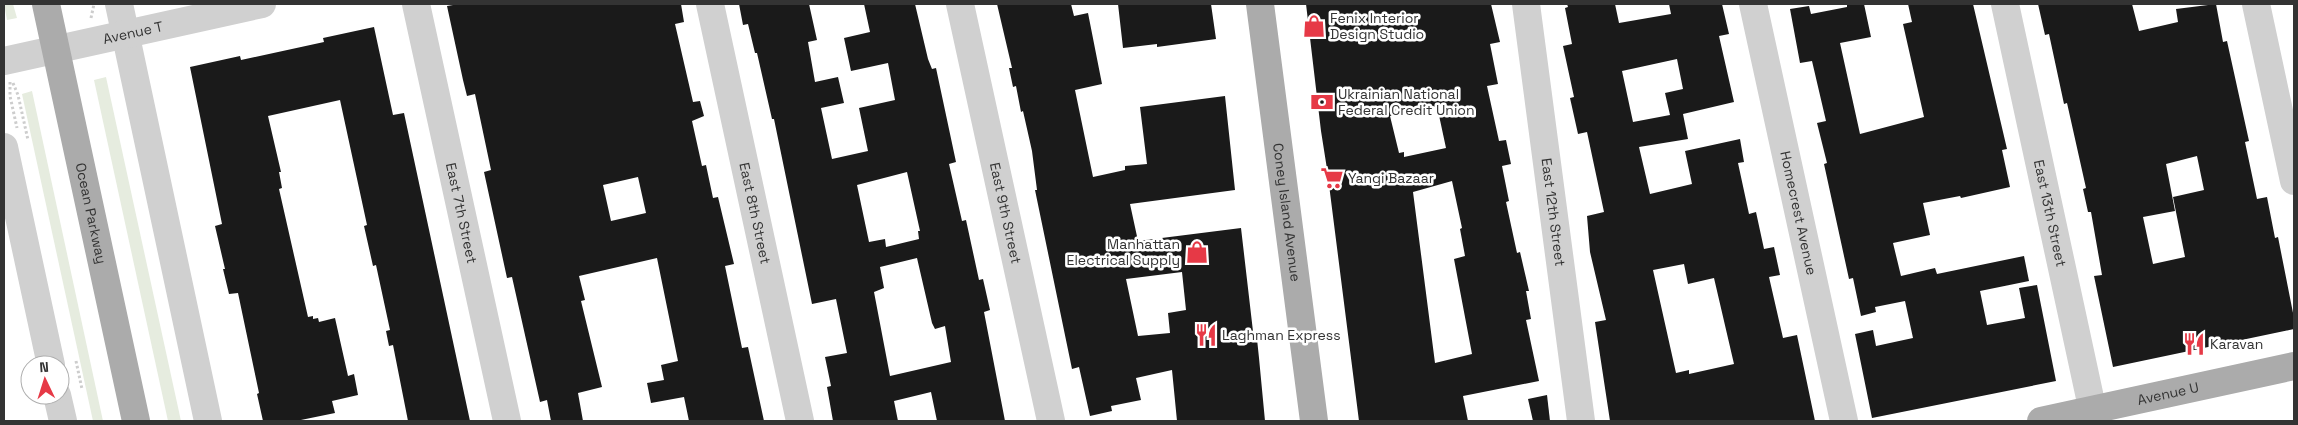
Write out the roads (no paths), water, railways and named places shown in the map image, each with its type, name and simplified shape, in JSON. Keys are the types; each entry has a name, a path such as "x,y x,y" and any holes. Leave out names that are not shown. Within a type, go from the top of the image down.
{"main road":[{"name":"Ocean Parkway","path":"46,4 136,421"},
{"name":"Coney Island Avenue","path":"1260,4 1314,421"},
{"name":"Avenue U","path":"2041,421 2094,416 2294,366"}],"street":[{"path":"119,4 208,421"},
{"name":"Avenue T","path":"4,61 262,4"},
{"name":"East 7th Street","path":"416,4 507,421"},
{"name":"East 8th Street","path":"710,4 800,421"},
{"name":"East 9th Street","path":"960,4 1051,421"},
{"name":"East 12th Street","path":"1526,4 1581,421"},
{"name":"Homecrest Avenue","path":"1753,4 1844,421"},
{"name":"East 13th Street","path":"2005,4 2094,416"},
{"path":"2256,4 2294,181"},
{"path":"4,147 49,355"},
{"path":"59,405 63,421"}],"place":[{"name":"Fenix Interior Design Studio","path":"1314,26"},
{"name":"Ukrainian National Federal Credit Union","path":"1322,102"},
{"name":"Yangi Bazaar","path":"1332,178"},
{"name":"Manhattan Electrical Supply","path":"1197,252"},
{"name":"Laghman Express","path":"1206,335"},
{"name":"Karavan","path":"2194,344"}]}
